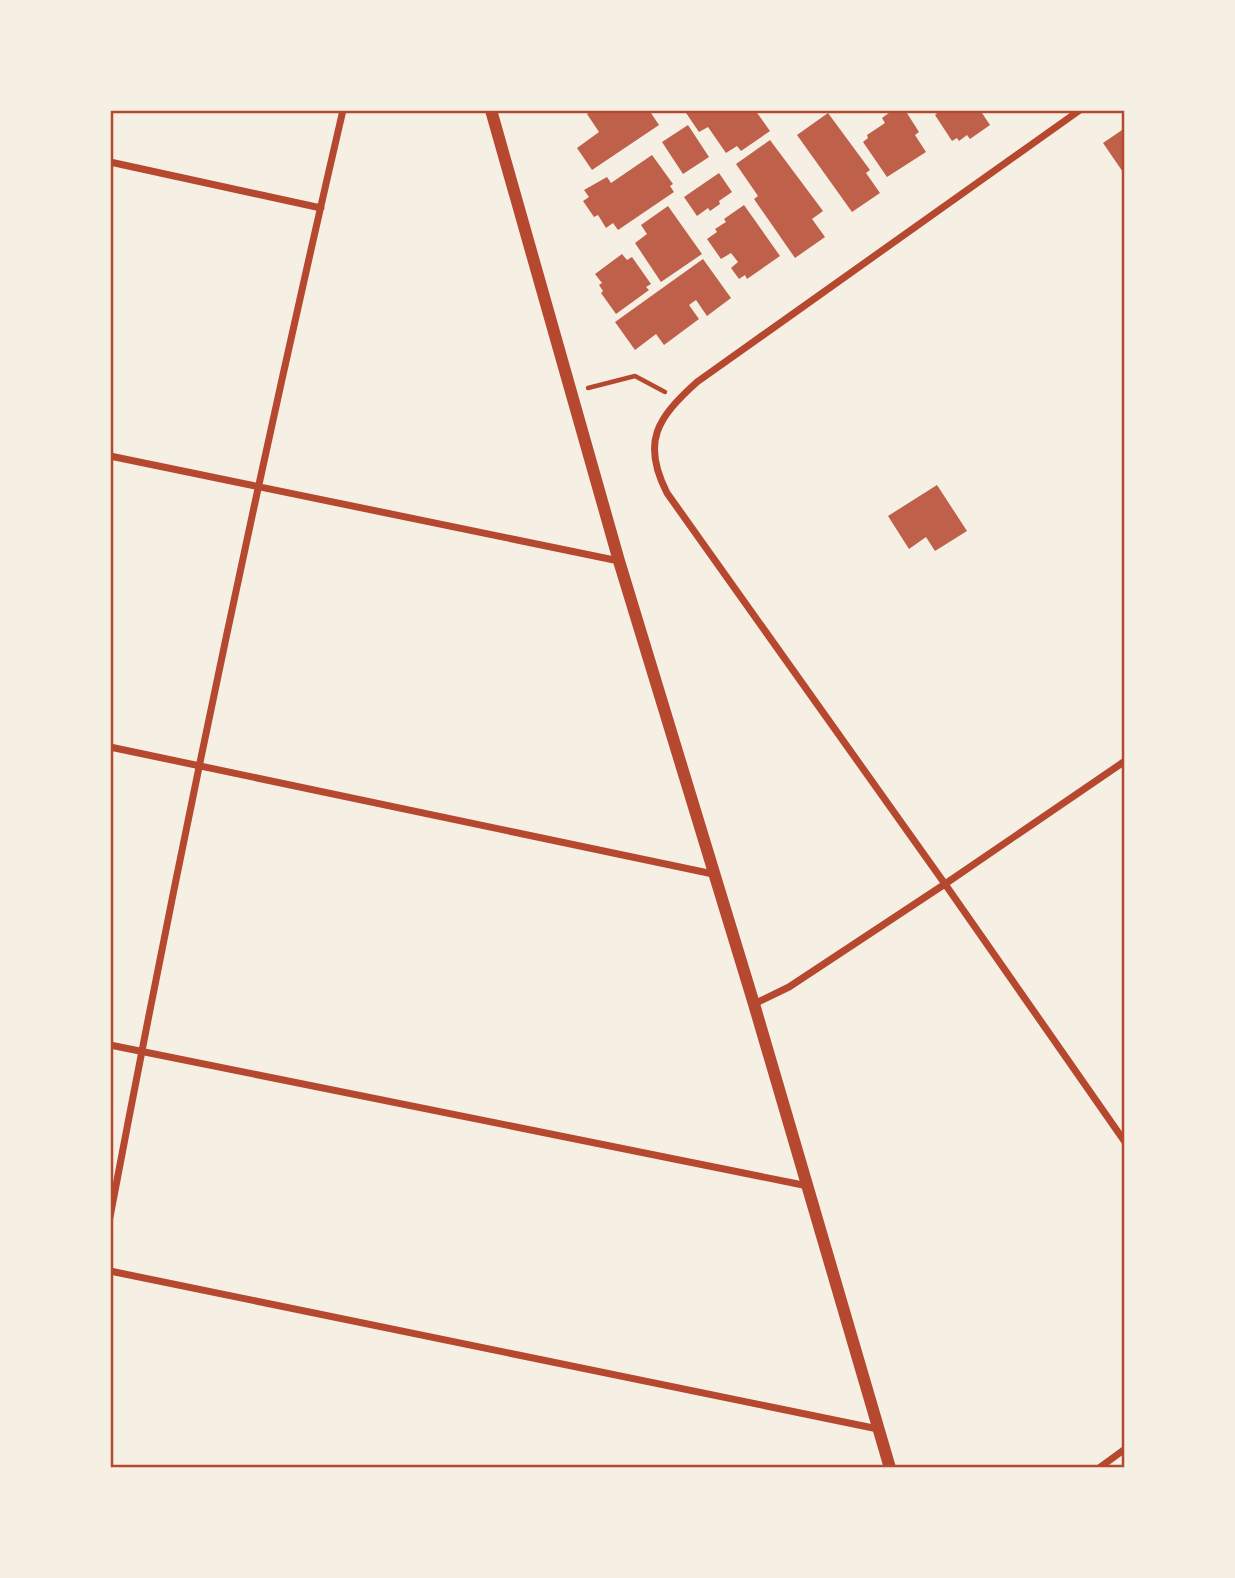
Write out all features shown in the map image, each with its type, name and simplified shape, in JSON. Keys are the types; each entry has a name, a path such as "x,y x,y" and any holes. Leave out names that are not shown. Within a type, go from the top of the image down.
{"street":[{"path":"110,1217 200,766 343,110"},
{"path":"491,110 619,561 754,1004 890,1468"},
{"path":"1080,110 697,383 678,399 663,417 654,438 653,456 667,494 1125,1142"},
{"path":"110,162 321,208"},
{"path":"110,456 619,561"},
{"path":"110,747 713,874"},
{"path":"754,1004 789,987 1125,761"},
{"path":"110,1045 808,1186"},
{"path":"110,1271 878,1429"},
{"path":"1099,1468 1125,1449"}],"path":[{"path":"571,392 635,376 678,399"}],"building":[{"path":"593,110 649,110 659,125 592,170 577,148 599,132 587,114"},
{"path":"684,110 755,110 770,131 741,151 737,146 726,153 708,127 699,132"},
{"path":"893,110 905,110 919,132 915,135 926,152 887,177 863,142 868,138 867,135 885,123 882,118"},
{"path":"937,110 980,110 990,125 970,139 967,135 959,141 957,138 952,141 935,115"},
{"path":"828,113 870,170 866,173 880,193 852,212 797,135"},
{"path":"688,125 709,157 683,174 662,142"},
{"path":"1125,128 1125,175 1103,143"},
{"path":"770,140 823,211 812,219 825,237 795,258 754,199 758,196 736,164"},
{"path":"652,155 673,184 670,186 674,192 618,230 613,223 606,228 598,215 594,217 583,201 589,197 584,190 607,177 611,183"},
{"path":"719,173 732,192 710,211 708,208 697,216 684,197"},
{"path":"744,205 780,256 747,279 745,275 739,279 731,268 738,262 731,253 721,259 707,239 717,232 715,229 726,222 724,219"},
{"path":"668,206 702,254 661,282 635,243 647,234 641,225"},
{"path":"622,254 627,260 632,257 651,284 646,287 649,290 616,314 601,293 603,291 599,285 602,283 595,274"},
{"path":"703,259 731,298 707,316 696,300 689,305 699,319 664,345 656,334 635,350 615,322"},
{"path":"937,485 967,531 935,551 926,537 909,549 888,516"}]}
